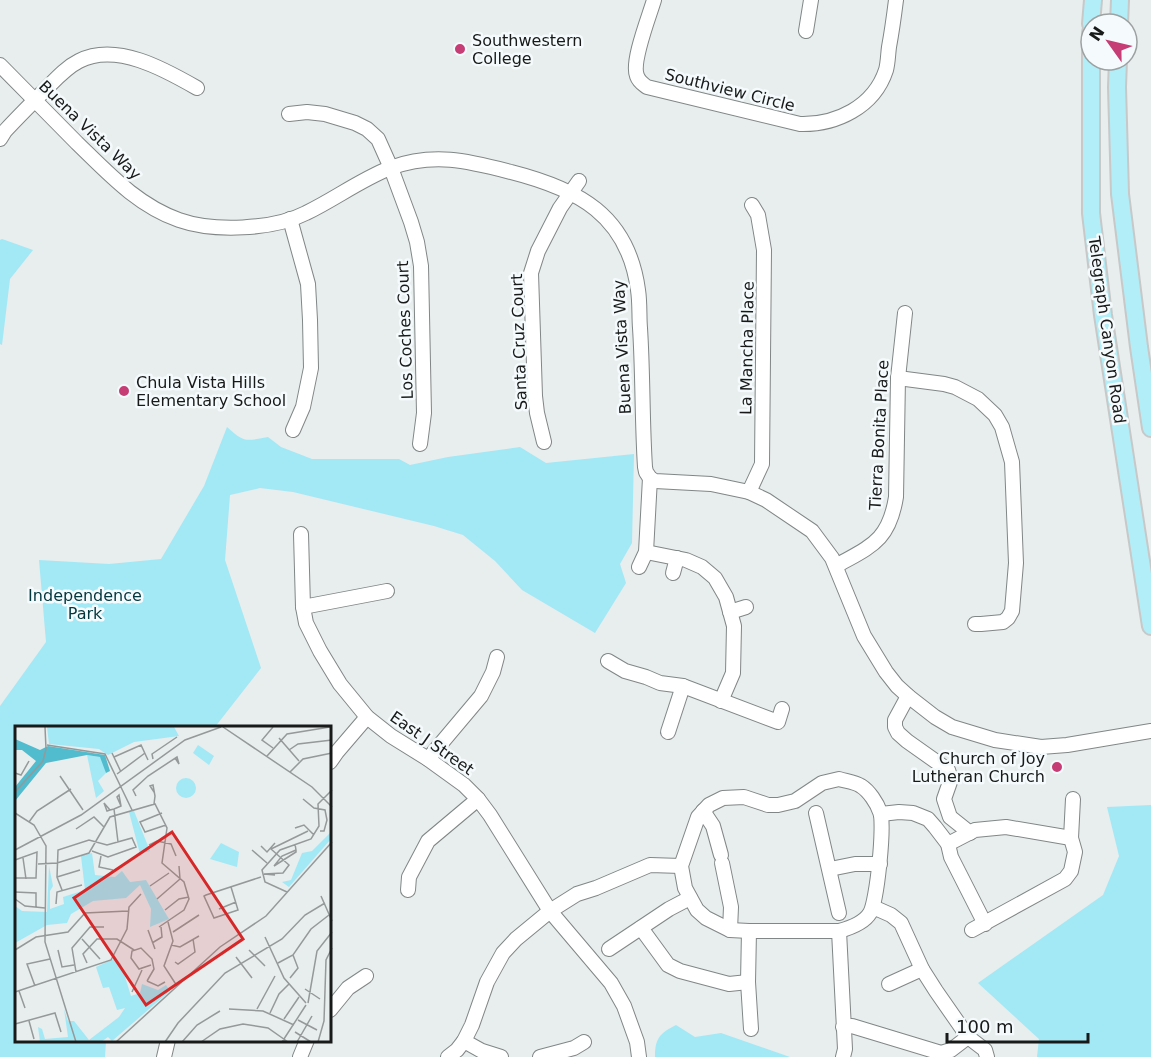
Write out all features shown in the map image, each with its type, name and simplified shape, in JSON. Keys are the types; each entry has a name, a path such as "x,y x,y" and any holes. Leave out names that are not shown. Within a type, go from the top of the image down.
{"main road":[{"name":"Telegraph Canyon Road","path":"1091,72 1091,213 1103,315 1151,626"},
{"name":"Telegraph Canyon Road","path":"1118,72 1120,194 1151,428"}],"street":[{"name":"Southview Circle","path":"654,0 636,61 636,74 640,82 647,87 800,124 819,124 846,115 863,103 877,87 886,68 896,0"},
{"path":"806,31 811,0"},
{"path":"0,139 5,131 63,72 80,60 114,54 148,64 177,76 197,88"},
{"name":"Buena Vista Way","path":"0,65 120,185 144,203 179,220 227,228 256,226 290,219 304,214 365,179 413,161 429,159 449,159 483,164 531,177 570,192 594,207 608,221 624,244 638,291 645,467 650,478 646,552"},
{"name":"Los Coches Court","path":"289,114 307,112 325,114 367,129 378,139 391,168 417,242 421,266 424,413 420,444"},
{"name":"Santa Cruz Court","path":"544,442 535,396 531,273 538,251 560,208 579,181"},
{"name":"La Mancha Place","path":"749,492 762,464 764,252 758,215 752,205"},
{"path":"290,219 308,284 310,320 310,375 303,407 293,430"},
{"name":"Tierra Bonita Place","path":"836,567 874,544 885,533 893,514 896,497 898,378 905,313"},
{"path":"898,378 955,387 978,399 995,415 1002,427 1012,462 1016,563 1012,611 1003,622 975,624"},
{"path":"650,478 656,481 711,484 749,492 766,500 812,531 832,558 864,636 886,672 908,696 952,727 995,740 1041,747 1151,731"},
{"name":"East J Street","path":"301,534 303,608 306,623 340,684 367,717 464,785 478,799 490,814 550,911 611,983 624,1006 637,1042 639,1057"},
{"path":"639,567 646,552 686,560 702,567 715,578 726,597 734,626 733,673 721,701"},
{"path":"673,573 676,558"},
{"path":"303,608 387,591"},
{"path":"730,612 746,607"},
{"path":"428,759 481,696 493,672 497,657"},
{"path":"608,661 625,672 660,683 683,686 778,722 782,709"},
{"path":"668,732 683,686"},
{"path":"908,696 895,720 895,727 907,741 948,770 951,779 944,800 950,817 970,833"},
{"path":"332,759 367,717"},
{"path":"839,779 861,785 870,794 881,814 880,864 873,907 869,915 853,927 839,931 730,930 706,918 697,910 685,888 681,866 698,817 709,805 723,798 744,797 768,805 778,805 795,801 822,783 839,779"},
{"path":"408,890 410,877 428,841 478,799"},
{"path":"881,814 913,813 928,819 935,827 948,844 979,927 1065,879 1071,871 1075,852 1071,838 1073,799"},
{"path":"703,811 713,826 722,859 731,907 730,930"},
{"path":"816,813 839,913"},
{"path":"948,844 975,830 1006,827 1071,838"},
{"path":"830,870 855,864 880,864"},
{"path":"448,1057 464,1041 487,982 503,953 550,911 577,894 650,865 681,866"},
{"path":"609,949 669,909 690,898"},
{"path":"873,907 891,915 901,923 922,969 968,1037 985,1050 987,1057"},
{"path":"641,928 668,965 680,971 729,984 748,982"},
{"path":"749,931 748,982 751,1029"},
{"path":"839,931 845,1049 843,1057"},
{"path":"889,984 922,969"},
{"path":"332,1008 348,988 366,976"},
{"path":"843,1027 852,1026 941,1053 951,1050 968,1037"},
{"path":"464,1041 482,1051 501,1057"},
{"path":"164,1057 168,1042"},
{"path":"300,1057 307,1042"},
{"path":"540,1057 574,1048 584,1042"}],"green space":[{"path":"0,240 33,250 10,279 2,345 0,344"},
{"name":"Independence Park","path":"227,427 246,440 268,437 281,447 312,459 399,459 410,465 520,447 546,463 634,454 632,543 620,564 626,583 595,633 522,590 495,561 463,535 293,492 260,488 230,495 225,560 261,668 216,726 15,726 15,1042 106,1042 105,1057 0,1057 0,706 46,642 39,560 109,564 161,559 204,486"},
{"path":"1151,805 1151,1057 1037,1057 1039,1039 978,983 1103,895 1119,856 1107,807"},
{"path":"676,1025 695,1037 721,1033 790,1057 655,1057 657,1041 666,1031"}],"place":[{"name":"Southwestern College","path":"460,49"},
{"name":"Chula Vista Hills Elementary School","path":"124,391"},
{"name":"Church of Joy Lutheran Church","path":"1057,767"}]}
